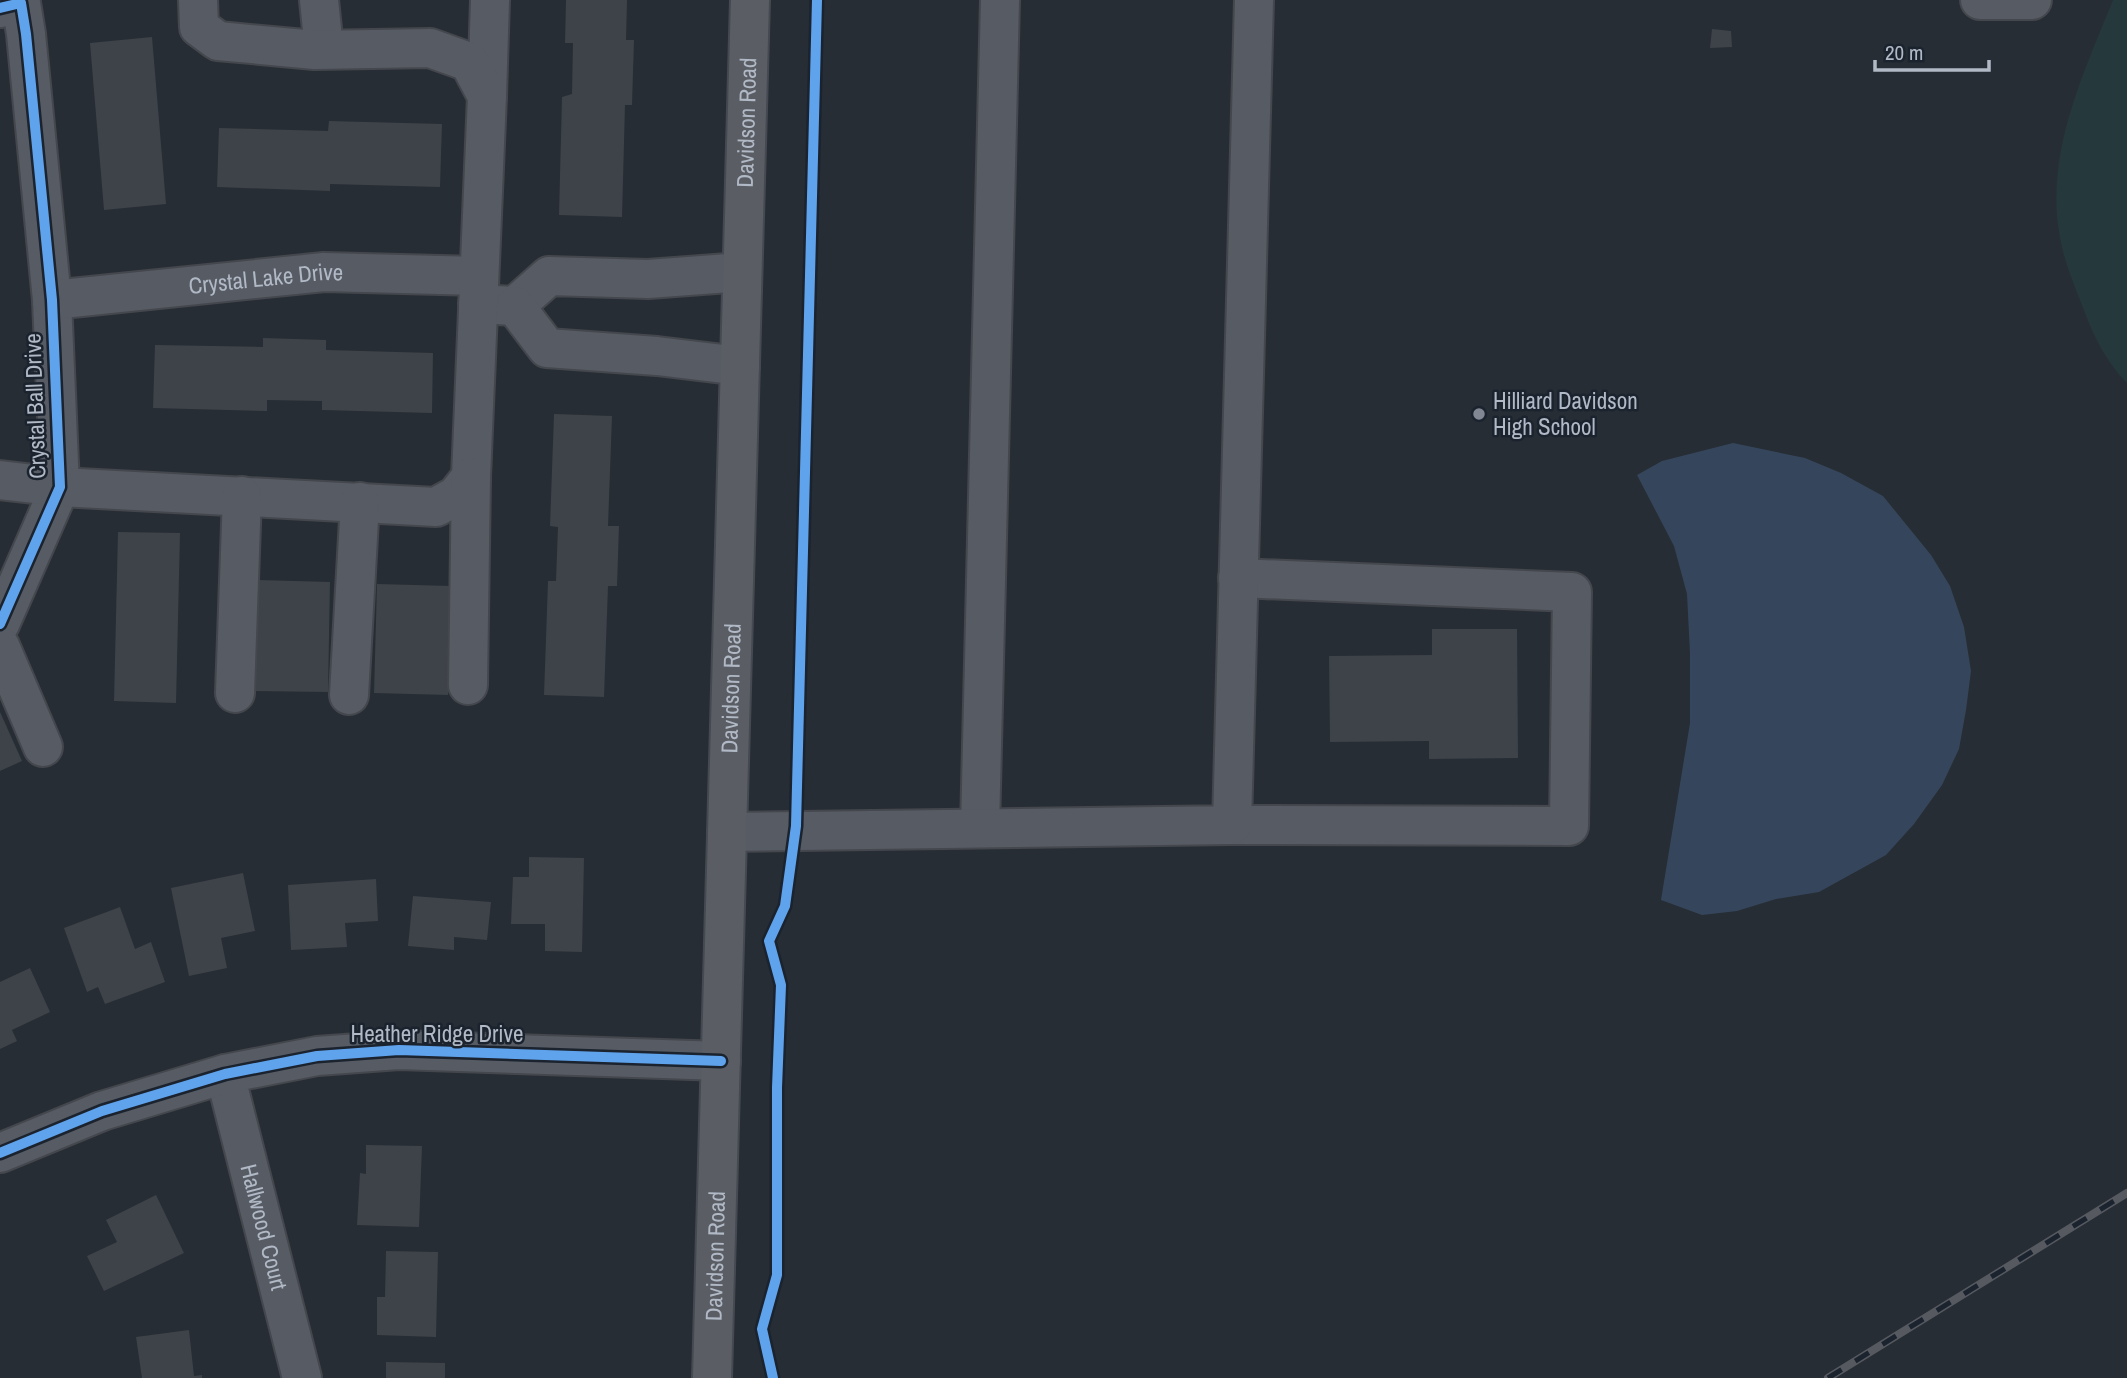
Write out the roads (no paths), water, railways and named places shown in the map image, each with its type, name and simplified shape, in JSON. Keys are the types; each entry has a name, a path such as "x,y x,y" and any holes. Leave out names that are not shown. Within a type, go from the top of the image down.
{"main road":[{"name":"Davidson Road","path":"712,1378 750,0"}],"street":[{"path":"198,0 199,27 218,41 324,49 430,48 469,62 486,96"},
{"path":"319,0 324,49"},
{"path":"468,685 471,477 491,295 486,96 490,0"},
{"path":"980,828 1000,0"},
{"path":"1232,825 1254,0"},
{"path":"1980,0 2032,0"},
{"name":"Crystal Ball Drive","path":"0,624 60,487 52,300 21,3"},
{"name":"Crystal Lake Drive","path":"52,300 324,272 491,295"},
{"path":"491,295 549,276 648,279 742,272"},
{"path":"491,295 547,348 657,356 740,366"},
{"path":"0,480 60,487 436,507 456,496 471,477"},
{"path":"235,693 242,496"},
{"path":"349,695 360,502"},
{"path":"727,832 1232,825 1569,826 1572,592 1238,578"},
{"path":"0,646 43,747"},
{"name":"Heather Ridge Drive","path":"0,1153 102,1111 225,1074 317,1056 399,1050 721,1061"},
{"name":"Hallwood Court","path":"225,1074 302,1378"}],"water":[{"path":"1733,443 1805,458 1841,473 1883,496 1931,555 1950,586 1964,627 1971,671 1959,749 1942,785 1914,824 1886,855 1819,892 1776,899 1737,911 1702,915 1661,900 1690,723 1687,594 1674,546 1637,475 1662,461"}],"railway":[{"path":"1828,1378 2127,1193"}],"place":[{"name":"Hilliard Davidson High School","path":"1479,414"}]}
